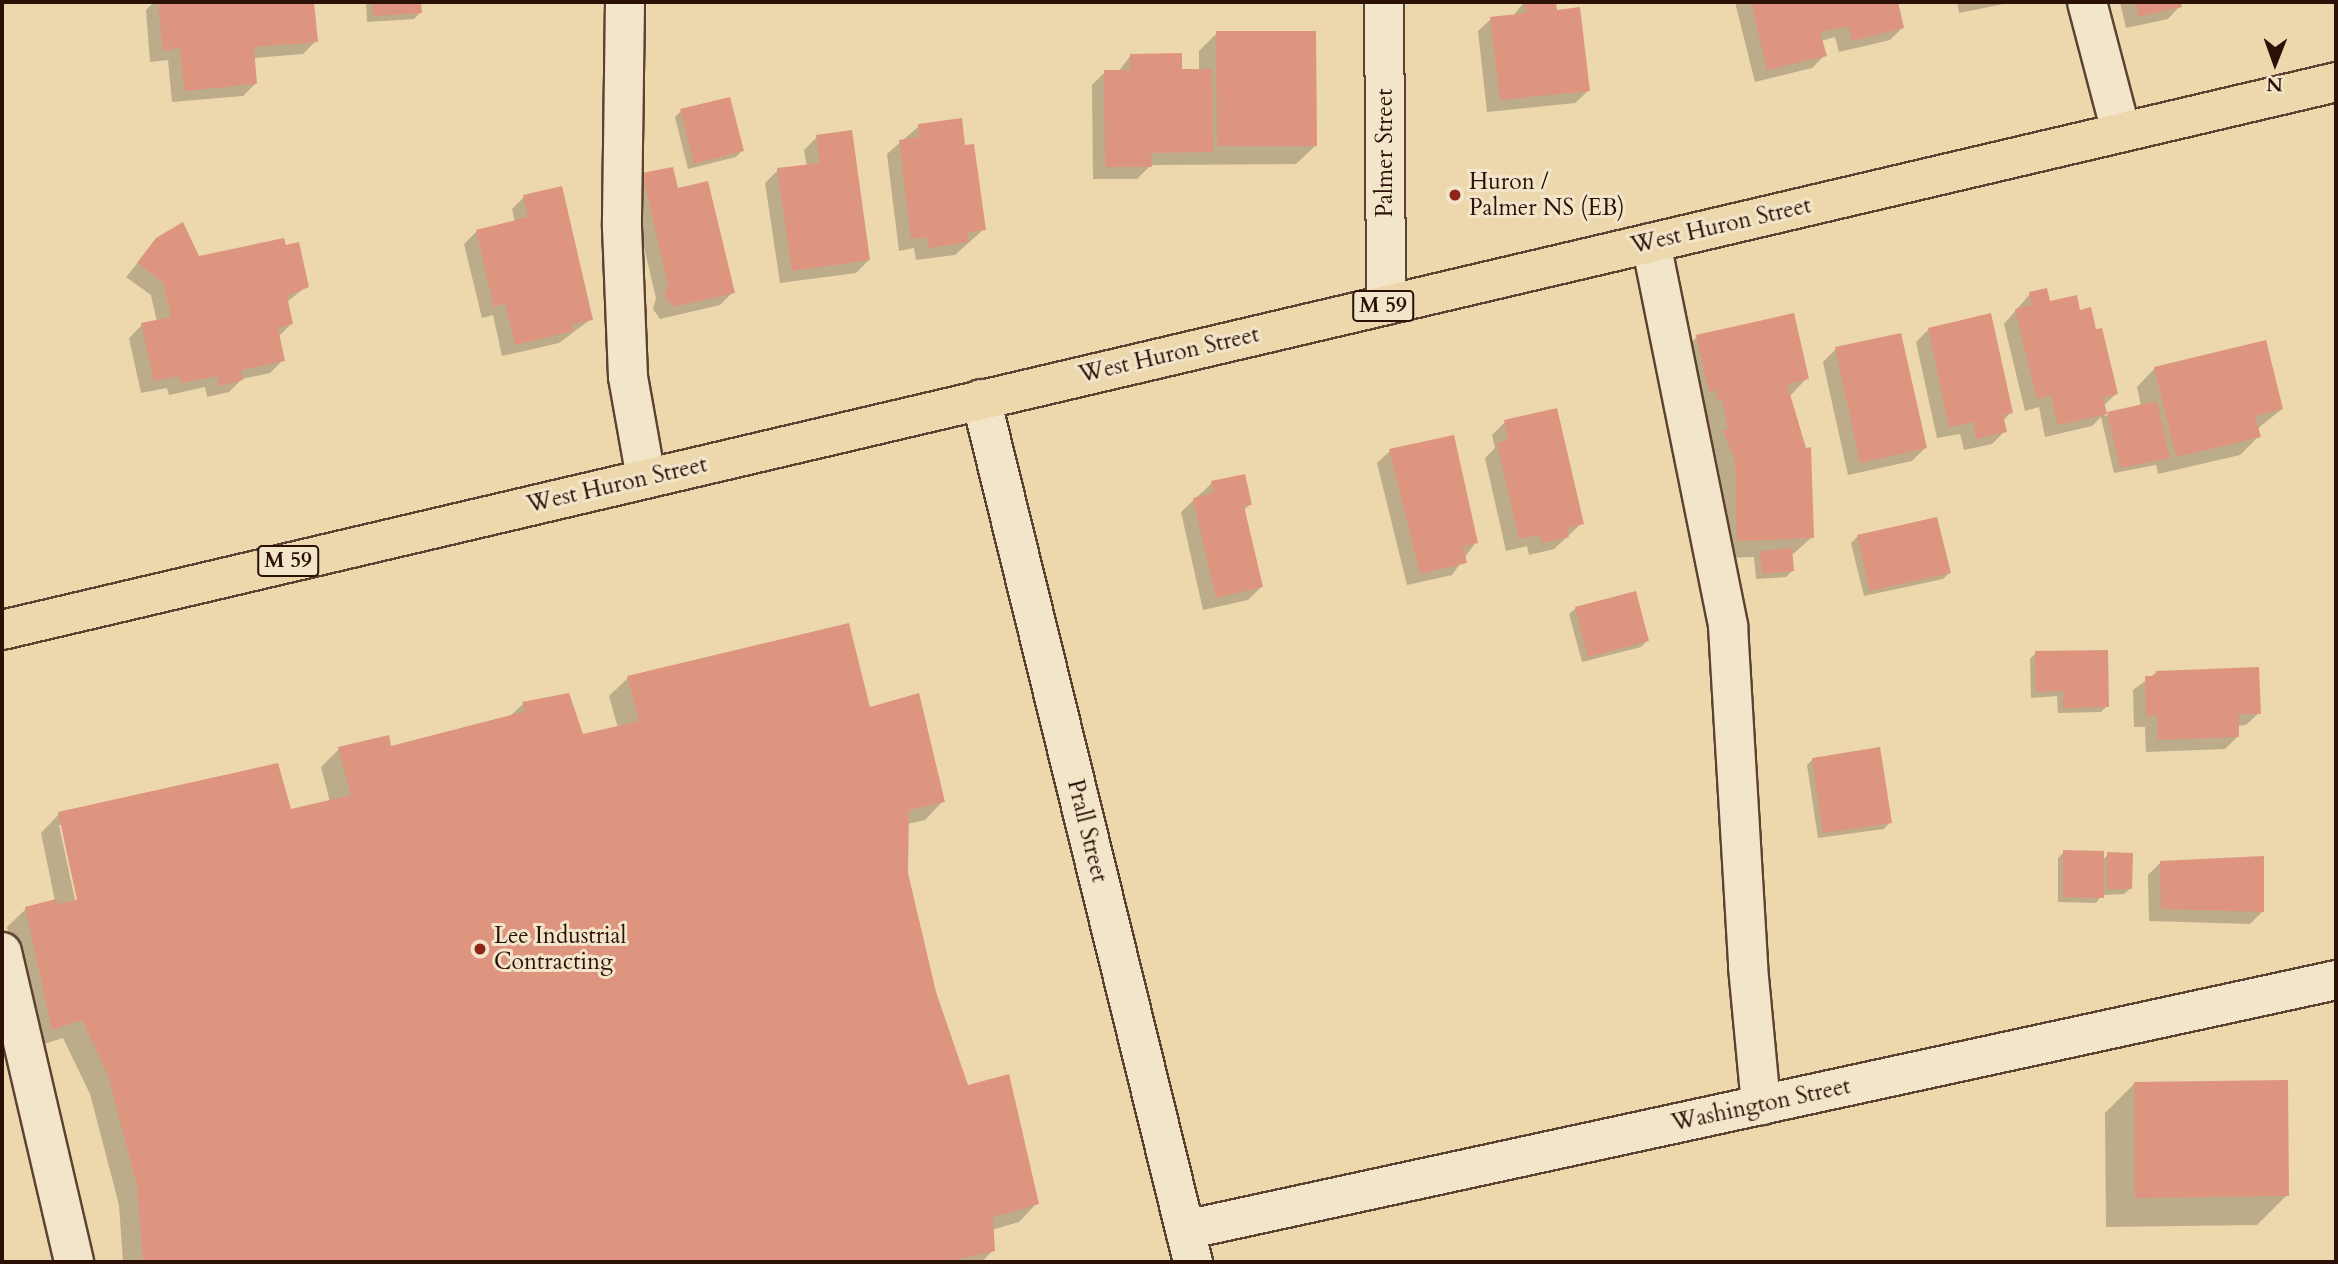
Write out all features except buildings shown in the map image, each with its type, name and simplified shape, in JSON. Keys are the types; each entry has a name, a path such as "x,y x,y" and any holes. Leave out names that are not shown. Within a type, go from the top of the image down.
{"highway":[{"name":"West Huron Street","path":"2,630 2336,82"}],"street":[{"path":"625,2 622,227 628,363 646,478"},
{"name":"Palmer Street","path":"1384,2 1386,305"},
{"path":"2087,2 2121,132"},
{"path":"1651,243 1728,626 1748,967 1761,1105"},
{"name":"Prall Street","path":"981,399 1189,1246"},
{"path":"2,952 74,1262"},
{"name":"Washington Street","path":"1189,1246 1761,1105 2336,979"}],"place":[{"name":"Huron / Palmer NS (EB)","path":"1455,195"},
{"name":"Lee Industrial Contracting","path":"480,949"}]}
